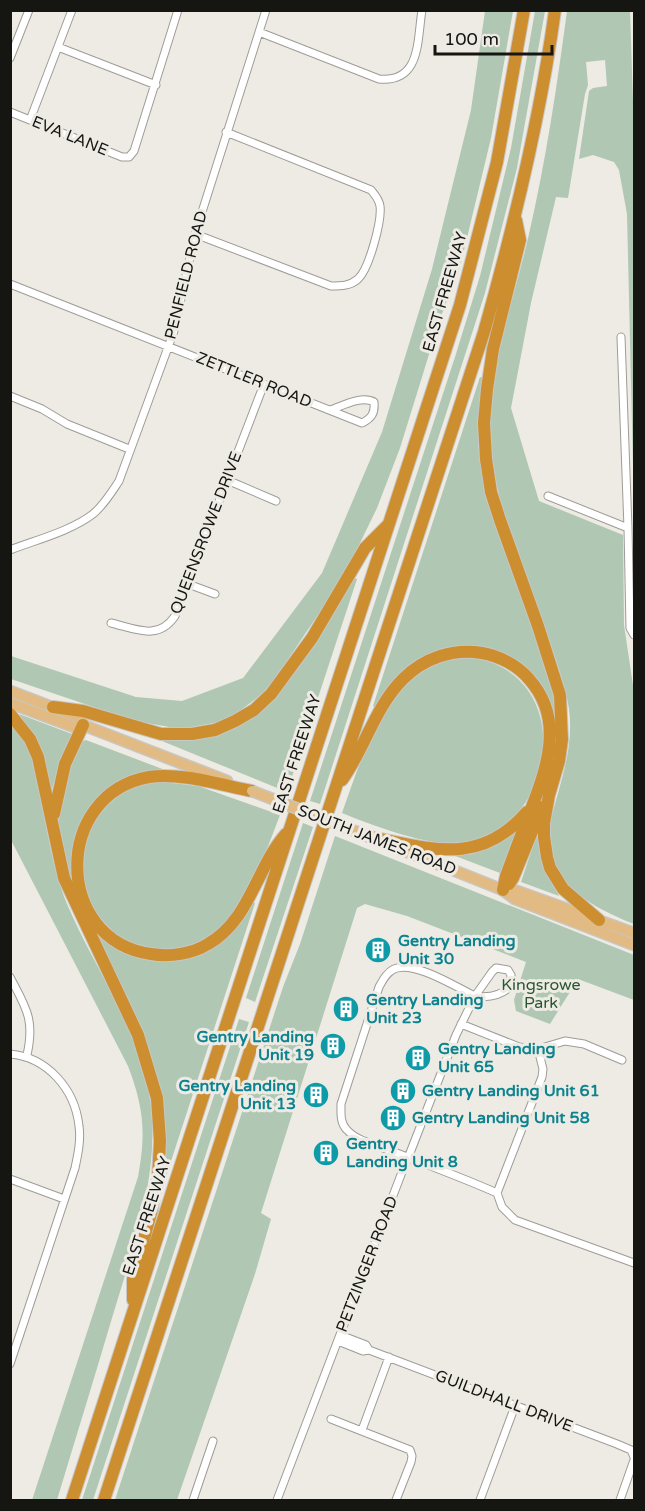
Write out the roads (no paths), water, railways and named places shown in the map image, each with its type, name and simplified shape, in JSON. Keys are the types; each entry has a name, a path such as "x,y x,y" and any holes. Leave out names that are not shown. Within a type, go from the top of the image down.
{"highway":[{"name":"EAST FREEWAY","path":"72,1500 460,304 503,134 524,10"},
{"path":"104,1500 484,332 515,219 537,117 555,10"},
{"path":"503,890 513,878 549,795 561,750 562,722 560,695 552,665 491,492 484,441 484,406 493,349 520,240 515,219"},
{"path":"53,707 83,711 161,734 192,734 215,730 235,721 254,710 271,694 312,638 365,548 391,522"},
{"path":"335,790 354,763 382,708 405,677 424,663 455,652 476,652 504,660 526,675 542,698 551,727 549,756 503,890"},
{"path":"10,714 30,739 38,757 64,878 138,1035 157,1098 160,1141 158,1179 133,1279 133,1313"},
{"path":"52,824 63,771 83,725"},
{"path":"252,791 173,776 160,776 148,777 128,784 106,798 91,816 84,830 78,845 76,860 79,890 97,925 114,940 148,954 175,955 208,944 222,934 237,918 253,892 275,847 291,829"},
{"path":"549,795 544,837 550,868 562,890 599,920"},
{"path":"370,837 435,849 479,846 502,836 532,806"}],"main road":[{"name":"SOUTH JAMES ROAD","path":"10,691 78,717 83,725"},
{"name":"SOUTH JAMES ROAD","path":"10,702 74,727 83,725 503,890 515,899 634,945"},
{"name":"SOUTH JAMES ROAD","path":"503,890 517,891 634,933"}],"street":[{"path":"10,58 29,10"},
{"path":"30,120 72,10"},
{"name":"PENFIELD ROAD","path":"10,550 76,524 93,514 119,481 174,331 195,234 266,10"},
{"path":"259,32 379,79 390,80 401,77 411,68 422,10"},
{"path":"58,47 156,85 175,11"},
{"name":"EVA LANE","path":"10,112 122,157 129,157 134,151 156,85"},
{"path":"195,234 324,284 339,286 354,282 364,273 369,261 380,215 379,200 371,190 226,132"},
{"name":"ZETTLER ROAD","path":"10,284 362,423 371,418 374,402 369,399 362,400 330,410"},
{"path":"621,337 630,628 634,635"},
{"name":"QUEENSROWE DRIVE","path":"111,623 146,631 158,631 168,626 175,616 264,384"},
{"path":"10,396 42,409 67,424 129,449"},
{"path":"227,480 276,501"},
{"path":"548,496 628,528"},
{"path":"188,584 215,594"},
{"path":"475,996 406,966 394,969 385,976 379,987 341,1104 340,1117 346,1129 356,1137 496,1193"},
{"name":"PETZINGER ROAD","path":"277,1500 461,1024 475,996 496,968 508,970 512,975 510,987 506,991 484,998 475,996"},
{"path":"10,977 26,1007 31,1027 27,1055"},
{"path":"461,1024 519,1047 538,1049 565,1041 584,1044 622,1060"},
{"path":"538,1049 543,1069 542,1077 496,1193 502,1207 515,1220 634,1263"},
{"path":"10,1054 27,1055 52,1072 70,1094 80,1126 78,1154 10,1364"},
{"path":"10,1179 64,1199"},
{"name":"GUILDHALL DRIVE","path":"339,1338 363,1351 369,1350 631,1450 634,1460"},
{"path":"362,1430 390,1358"},
{"path":"480,1500 515,1406"},
{"path":"331,1419 410,1450 411,1462 396,1500"},
{"path":"193,1500 213,1441"},
{"path":"620,1500 634,1460"}],"place":[{"name":"Gentry Landing Unit 30","path":"378,950"},
{"name":"Gentry Landing Unit 23","path":"346,1009"},
{"name":"Gentry Landing Unit 19","path":"333,1046"},
{"name":"Gentry Landing Unit 65","path":"418,1058"},
{"name":"Gentry Landing Unit 61","path":"403,1091"},
{"name":"Gentry Landing Unit 13","path":"316,1095"},
{"name":"Gentry Landing Unit 58","path":"393,1118"},
{"name":"Gentry Landing Unit 8","path":"326,1153"}],"park label":[{"name":"Kingsrowe Park","path":"541,994"}]}
